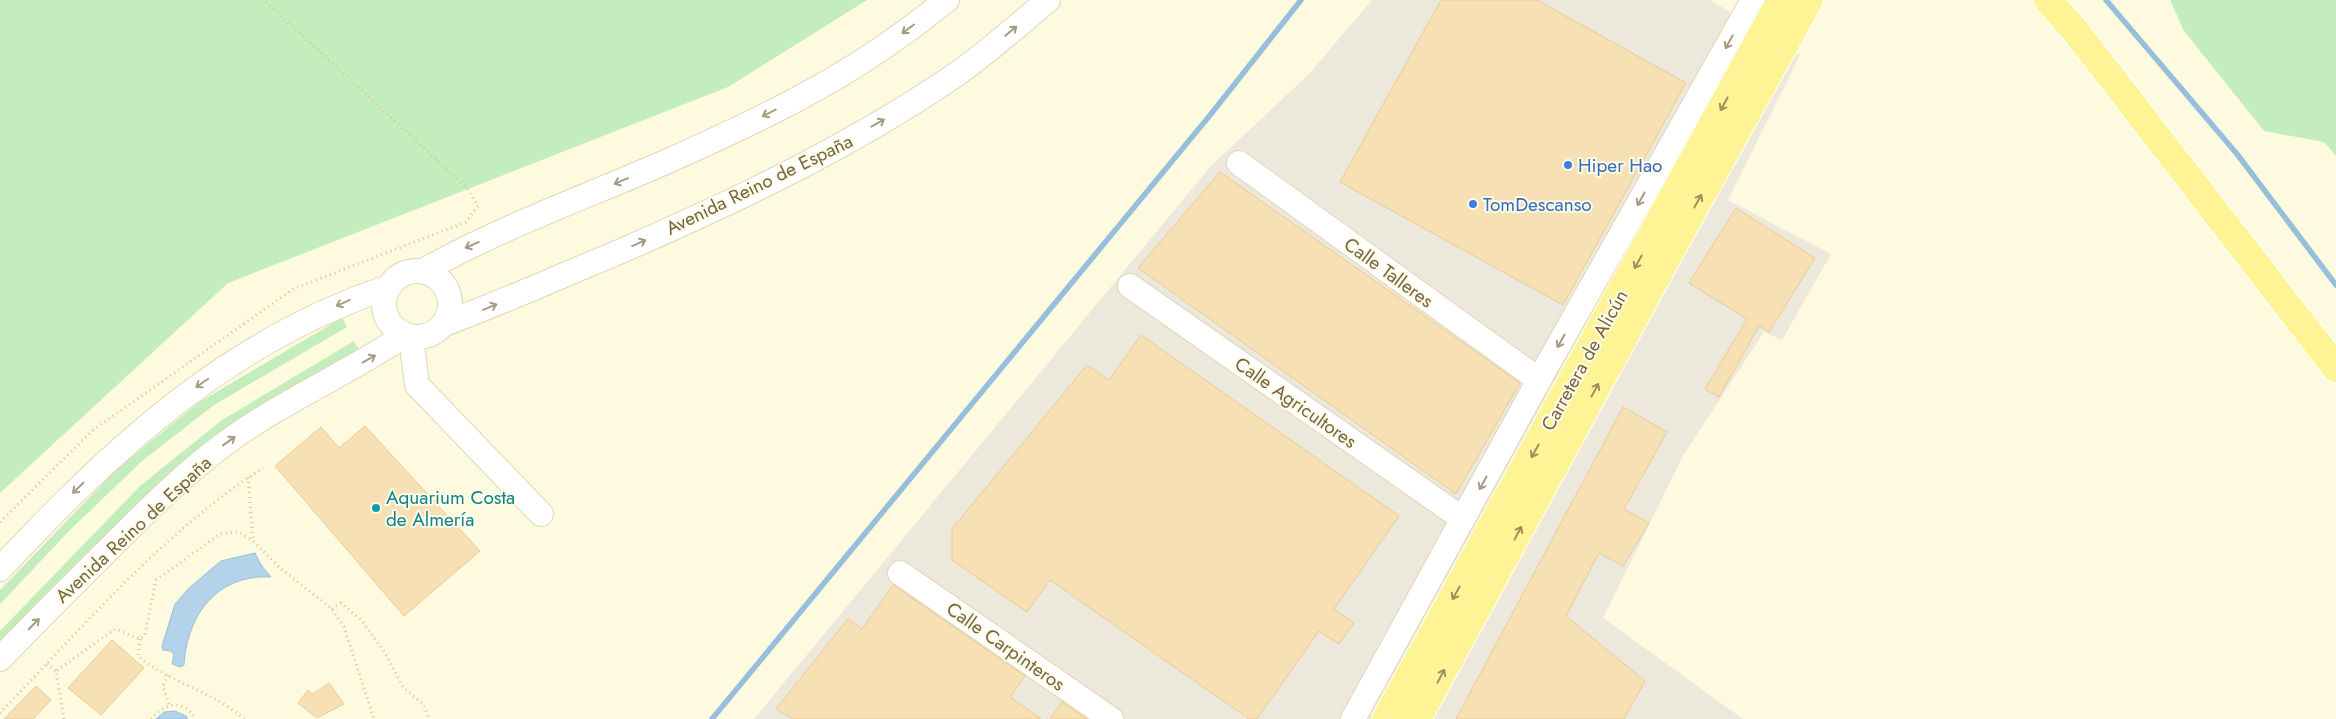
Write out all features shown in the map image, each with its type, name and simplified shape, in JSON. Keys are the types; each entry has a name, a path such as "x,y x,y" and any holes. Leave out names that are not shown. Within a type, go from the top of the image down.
{"main road":[{"name":"Carretera de Alicún","path":"1386,719 1782,0"},
{"name":"Carretera de Alicún","path":"1417,719 1672,248 1809,0"},
{"path":"2048,0 2076,33 2336,368"}],"street":[{"path":"423,271 461,250 669,160 770,113 852,67 895,40 947,0"},
{"name":"Avenida Reino de España","path":"444,324 487,308 720,207 796,168 900,111 955,75 1048,0"},
{"path":"1353,719 1539,380 1753,0"},
{"name":"Calle Talleres","path":"1239,163 1539,380"},
{"path":"412,271 423,271 434,275 442,282 448,292 449,314 444,324 436,332 427,336 408,336 392,326 384,312 383,301 389,287 401,275 412,271"},
{"name":"Calle Agricultores","path":"1130,286 1463,519"},
{"path":"0,569 98,468 179,399 218,372 300,323 345,301 389,287"},
{"path":"408,336 417,385 541,514"},
{"name":"Avenida Reino de España","path":"0,659 157,501 195,467 254,423 304,393 373,357 408,336"},
{"name":"Calle Carpinteros","path":"900,573 1112,719"}],"path":[{"path":"264,0 467,188 478,206 466,222"},
{"path":"0,713 143,565 230,490 263,468"},
{"path":"248,477 253,541"},
{"path":"244,719 151,667 138,656 140,639 145,634 156,580 220,534 239,532 253,541 280,568 332,609 344,627 374,719"},
{"path":"332,609 341,603 362,621 384,651 403,687 424,705 429,719"},
{"path":"56,671 115,629 140,639"},
{"path":"47,664 56,671 64,719"},
{"path":"168,675 164,686 169,705"},
{"path":"151,719 160,708 169,705 183,707 191,711 196,719"}],"shaded area":[{"path":"1372,0 1710,0 1800,55 1728,200 1831,254 1782,340 1764,332 1684,454 1603,618 1743,719 754,719 1210,167 1310,73"}],"green space":[{"path":"0,0 867,0 728,87 228,283 0,493"},
{"path":"2170,0 2336,0 2336,156 2324,142 2264,131 2184,31"},
{"path":"342,318 347,327 214,405 142,461 71,529 0,604 0,590 119,467 201,401"},
{"path":"354,341 359,350 163,480 92,548 0,645 0,631 140,486 222,420"}],"water":[{"path":"255,553 261,565 271,577 252,578 235,582 221,590 208,601 191,630 186,647 184,665 180,667 172,664 174,655 171,651 163,650 162,646 175,604 189,588 221,561"},
{"path":"175,711 186,716 188,719 156,719 164,712"}],"building":[{"name":"Hiper Hao","path":"1441,0 1537,0 1686,83 1563,305 1340,182"},
{"path":"1220,172 1520,383 1456,494 1138,268"},
{"path":"1736,208 1815,258 1769,332 1759,326 1719,397 1705,389 1747,319 1689,283"},
{"path":"1141,335 1399,516 1334,609 1354,623 1339,644 1319,631 1257,719 1249,719 1050,580 1027,612 952,560 952,529 1087,365 1109,380"},
{"path":"1623,407 1667,432 1624,509 1649,523 1623,566 1599,553 1566,616 1645,681 1624,719 1456,719"},
{"name":"Aquarium Costa de Almería","path":"365,426 480,551 404,616 275,466 321,427 339,448"},
{"path":"893,585 1025,676 1010,697 1041,719 794,719 776,709 848,619 862,629"},
{"path":"112,640 144,668 101,715 68,688"},
{"path":"329,683 344,704 317,718 298,703 308,690 312,694"},
{"path":"36,686 51,700 33,719 4,719"},
{"path":"1062,702 1087,719 1050,719"}],"waterway":[{"path":"712,719 1211,114 1301,0"},
{"path":"2106,0 2237,154 2336,285"}],"place":[{"name":"Hiper Hao","path":"1568,165"},
{"name":"TomDescanso","path":"1473,204"},
{"name":"Aquarium Costa de Almería","path":"376,508"}]}
